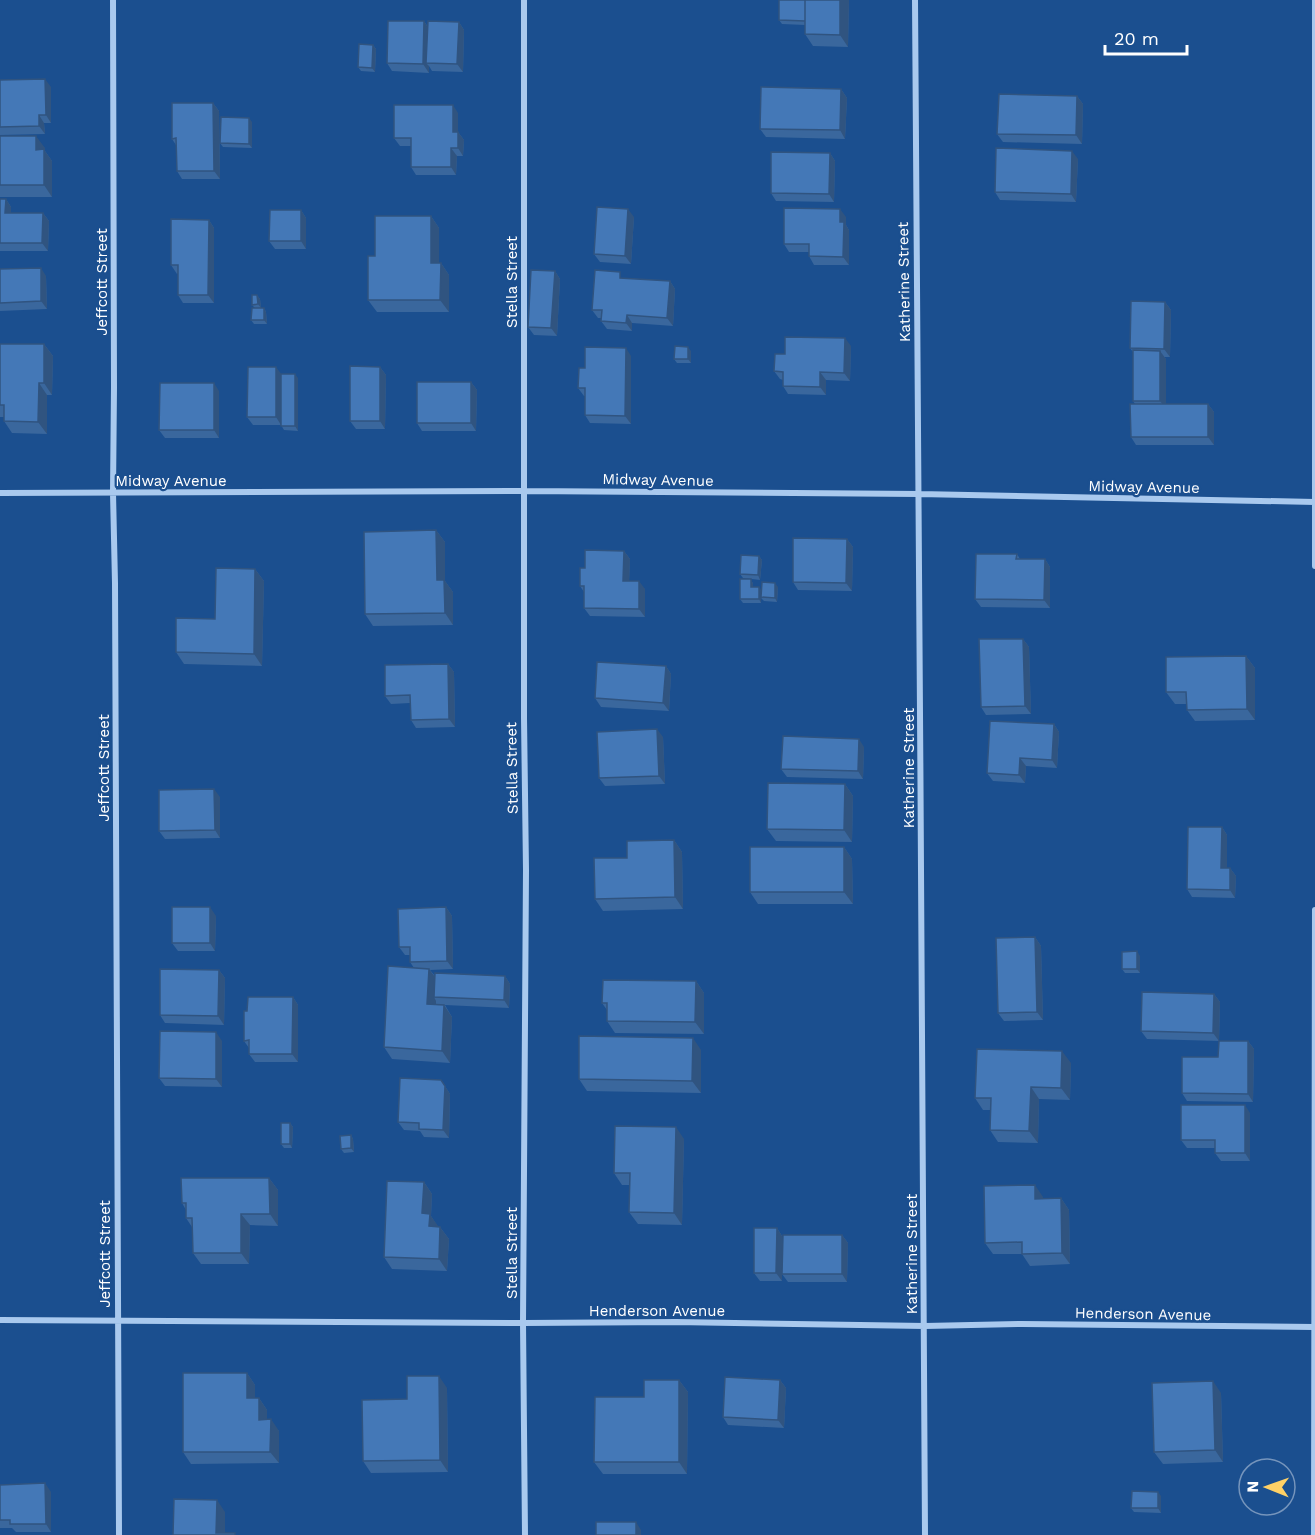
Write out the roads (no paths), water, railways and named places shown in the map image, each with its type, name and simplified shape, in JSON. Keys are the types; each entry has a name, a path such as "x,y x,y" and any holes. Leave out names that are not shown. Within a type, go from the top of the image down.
{"street":[{"name":"Jeffcott Street","path":"113,0 113,494 119,1535"},
{"name":"Stella Street","path":"524,0 525,1535"},
{"name":"Katherine Street","path":"915,0 925,1535"},
{"path":"1315,0 1315,566"},
{"name":"Midway Avenue","path":"0,493 524,491 919,494 1315,502"},
{"path":"1314,1535 1315,910"},
{"name":"Henderson Avenue","path":"0,1320 1314,1327"}]}
